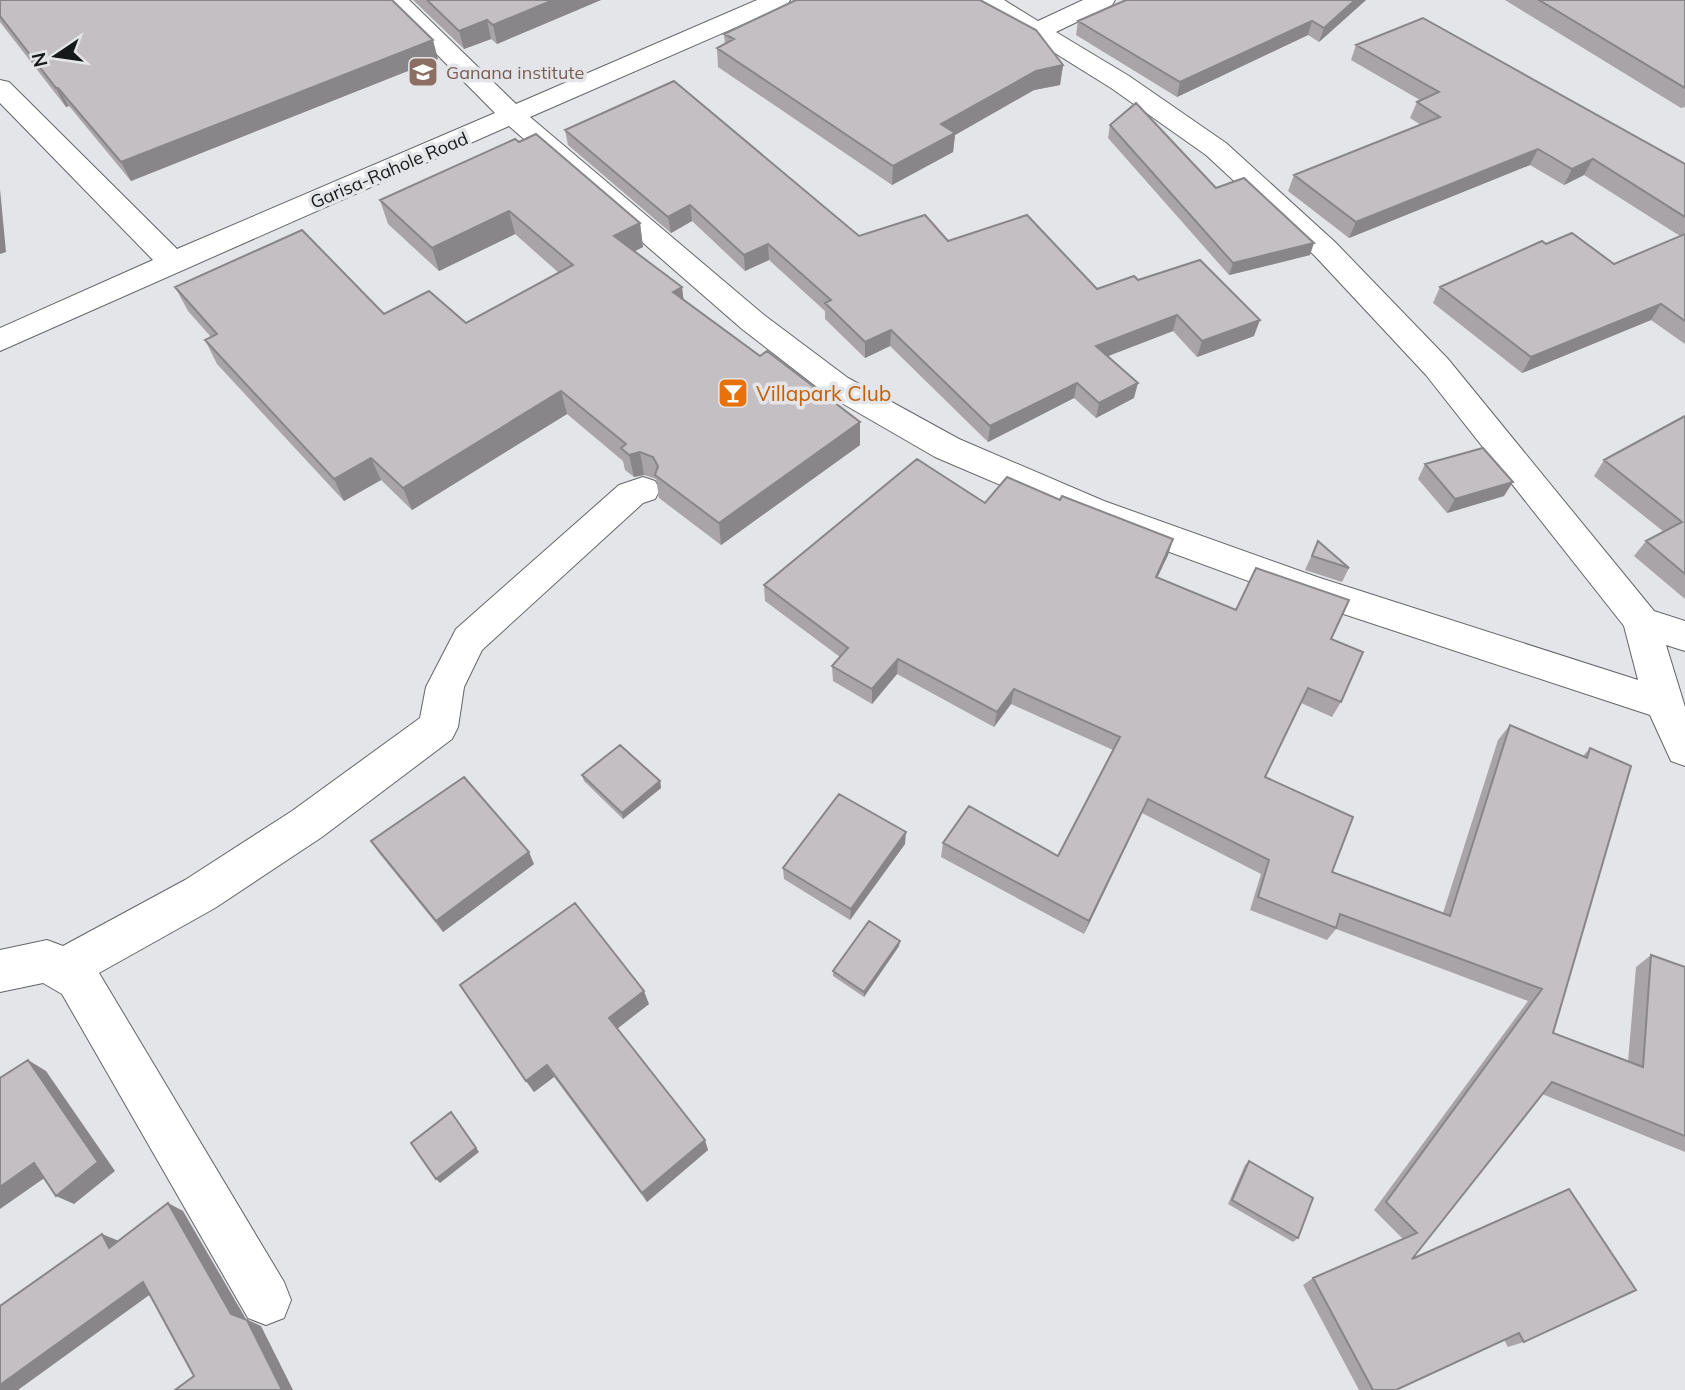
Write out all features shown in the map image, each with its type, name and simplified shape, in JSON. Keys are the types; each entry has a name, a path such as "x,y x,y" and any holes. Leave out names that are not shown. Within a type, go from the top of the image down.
{"street":[{"path":"395,0 514,117 764,330 837,386 947,448 1092,510 1305,587 1664,704"},
{"name":"Garisa-Rahole Road","path":"0,340 172,261 514,117 778,0"},
{"path":"987,0 1120,82 1216,149 1325,249 1437,367 1641,621 1664,704 1685,749"},
{"path":"1037,31 1103,0"},
{"path":"0,88 172,261"},
{"path":"62,970 210,887 307,824 438,727 445,687 469,640 631,495 643,491"},
{"path":"1641,621 1685,636"},
{"path":"0,971 47,961 78,979 266,1300"}],"building":[{"path":"0,0 392,0 433,40 121,162 56,88 0,16"},
{"path":"427,0 553,0 493,25 487,20 459,31"},
{"path":"796,0 980,0 1036,30 1063,65 1036,71 941,124 955,133 893,166 717,48 734,39 724,34"},
{"path":"1126,0 1355,0 1324,28 1312,21 1180,82 1078,21"},
{"path":"1539,0 1685,0 1685,88"},
{"path":"1423,18 1685,164 1685,217 1593,159 1572,169 1538,149 1356,222 1294,175 1440,117 1417,102 1439,92 1356,45"},
{"path":"674,81 859,236 925,215 948,241 1027,215 1097,289 1134,276 1138,280 1200,260 1260,320 1202,341 1177,315 1096,346 1138,383 1099,403 1077,383 990,426 891,330 865,342 825,303 831,300 768,244 744,255 690,205 668,217 565,130"},
{"path":"1136,103 1216,188 1244,178 1314,243 1233,263 1110,125"},
{"path":"536,134 640,223 614,236 682,287 673,292 760,356 767,351 860,422 719,523 655,475 658,466 653,457 640,452 629,455 621,448 626,444 561,391 403,488 371,458 334,479 205,340 217,334 175,287 302,230 384,314 429,291 466,323 573,265 509,211 432,248 380,200 515,139 519,142"},
{"path":"1572,233 1614,264 1685,234 1685,321 1661,304 1531,357 1440,287 1542,241 1546,244"},
{"path":"1685,416 1685,574 1646,541 1682,522 1604,460"},
{"path":"1483,448 1513,482 1455,499 1425,464"},
{"path":"917,459 985,503 1007,477 1060,500 1062,496 1173,539 1156,577 1236,610 1256,568 1349,600 1331,639 1363,652 1341,702 1308,688 1265,777 1353,817 1332,872 1450,916 1510,725 1587,758 1590,748 1631,766 1553,1033 1643,1067 1651,955 1685,967 1685,1136 1552,1082 1412,1259 1569,1189 1636,1290 1524,1342 1519,1333 1396,1390 1373,1390 1313,1278 1417,1233 1386,1202 1542,989 1340,914 1336,928 1258,897 1269,860 1148,799 1089,921 943,843 969,806 1058,856 1120,737 1014,689 997,712 898,659 872,689 832,666 848,648 764,585"},
{"path":"1318,541 1349,568 1312,556"},
{"path":"620,745 660,781 622,813 582,775"},
{"path":"464,777 529,852 436,921 371,841"},
{"path":"839,794 906,832 851,909 783,868"},
{"path":"575,903 644,991 609,1018 705,1140 642,1193 547,1065 526,1081 460,985"},
{"path":"869,921 900,941 864,992 833,971"},
{"path":"28,1060 98,1162 56,1196 34,1163 0,1187 0,1078"},
{"path":"451,1112 476,1148 436,1179 411,1143"},
{"path":"1249,1161 1313,1198 1298,1238 1232,1200"},
{"path":"168,1203 231,1314 247,1320 282,1390 175,1390 194,1376 143,1282 0,1385 0,1306 102,1234 109,1248"}],"place":[{"name":"Ganana institute","path":"423,72"},
{"name":"Villapark Club","path":"733,393"}]}
